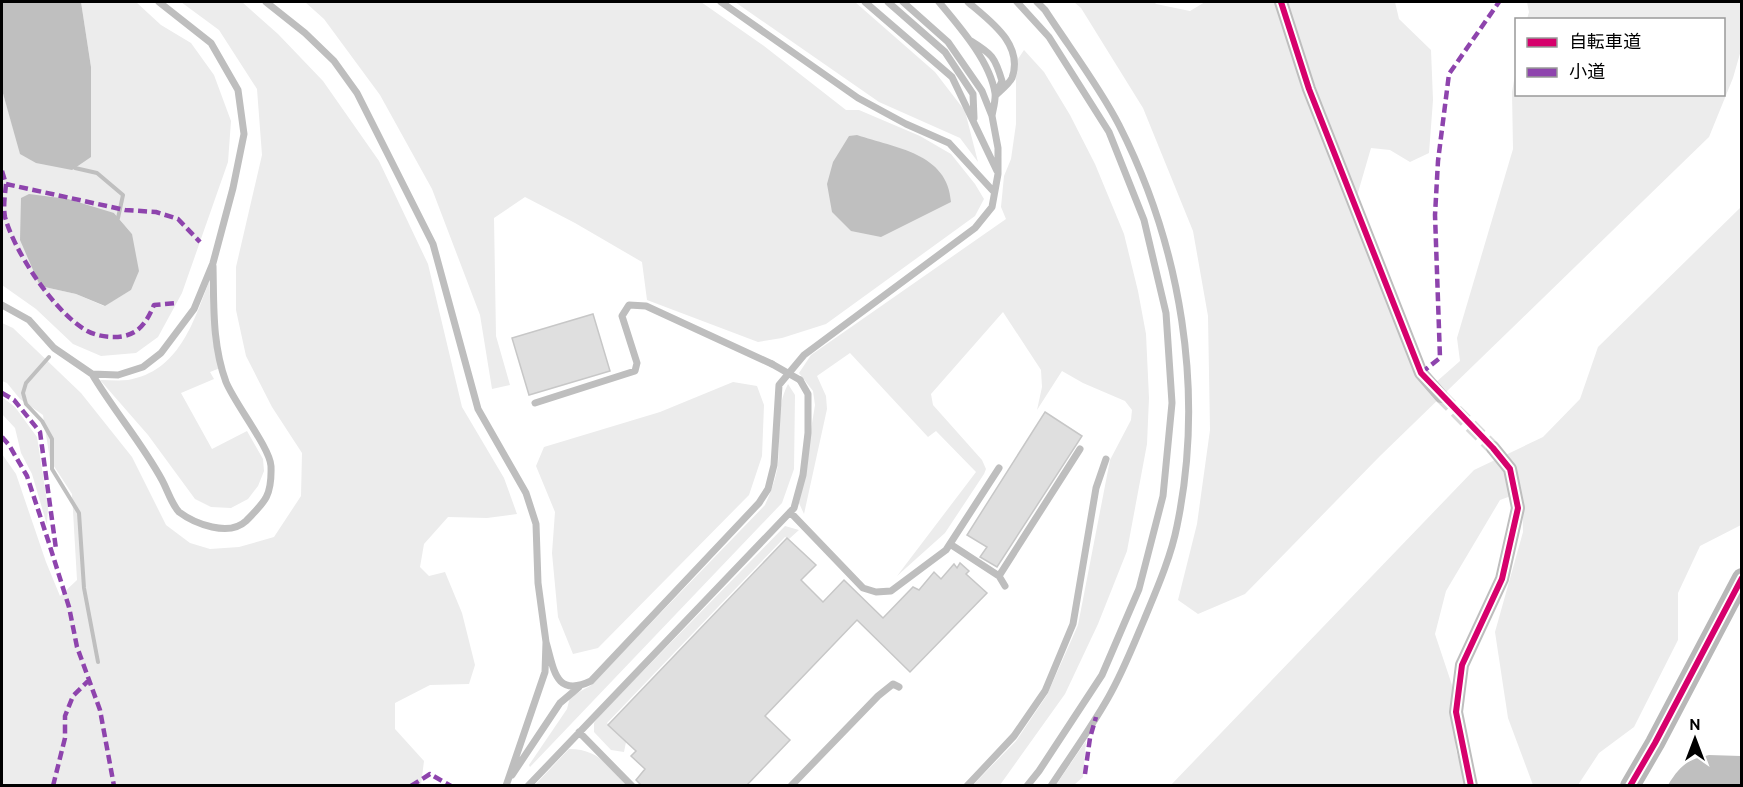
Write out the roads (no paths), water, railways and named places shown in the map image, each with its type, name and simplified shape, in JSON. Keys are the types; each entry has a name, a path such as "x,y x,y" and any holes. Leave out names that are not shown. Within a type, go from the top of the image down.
{"street":[{"path":"1281,2 1309,88 1421,374 1442,396"},
{"path":"1471,786 1456,712 1462,666 1502,579 1518,508 1510,469 1493,448"},
{"path":"1630,786 1742,578"}],"lane":[{"path":"92,374 118,375 143,366 161,353 194,309 213,263 233,188 244,134 238,90 211,43 159,2"},
{"path":"266,2 306,33 334,61 357,93 433,244 478,409 526,493 536,524 538,584 546,642 557,678 567,687 579,687"},
{"path":"721,2 858,98 906,124 949,143 994,192"},
{"path":"865,2 952,77 998,174"},
{"path":"888,2 945,52 973,93 975,122"},
{"path":"506,785 560,702 591,681 759,503 768,489 774,465 779,385 804,356 975,228 992,207 998,174 998,148 992,116 982,91 948,42 903,2"},
{"path":"939,2 969,40 991,76 996,95"},
{"path":"968,2 1004,34 1015,55 1011,80 996,95"},
{"path":"1017,2 1049,38 1109,132 1144,220 1166,313 1172,403 1163,496 1140,589 1102,675 1027,786"},
{"path":"1037,2 1045,10 1118,123 1147,186 1168,251 1189,375 1189,450 1177,528 1170,549 1133,646 1108,698 1051,786"},
{"path":"969,40 990,52 998,67 1002,81 996,95 992,116"},
{"path":"2,305 29,320 54,348 92,374 111,405 149,455 177,510 204,526 223,528 241,526 260,507 269,493 271,463 227,385 220,362 214,328 213,263"},
{"path":"528,786 794,508 802,475 808,433 808,394 800,380 772,364 646,306 629,305 622,316 637,363 635,371 535,403"},
{"path":"999,576 1080,449"},
{"path":"967,786 1014,736 1045,691 1072,624 1096,488 1106,459"},
{"path":"790,512 863,588 876,592 891,591 946,550 999,468"},
{"path":"950,544 999,576 1005,586"},
{"path":"506,785 545,672 546,642"},
{"path":"791,786 878,696 893,684 899,687"},
{"path":"579,732 632,786"}],"waterway":[{"path":"75,168 97,173 123,195 118,218"},
{"path":"49,357 26,383 23,393 26,404 42,421 52,439 52,469 79,513 84,588 98,662"}],"tunnel":[{"path":"1441,396 1493,448"}]}
